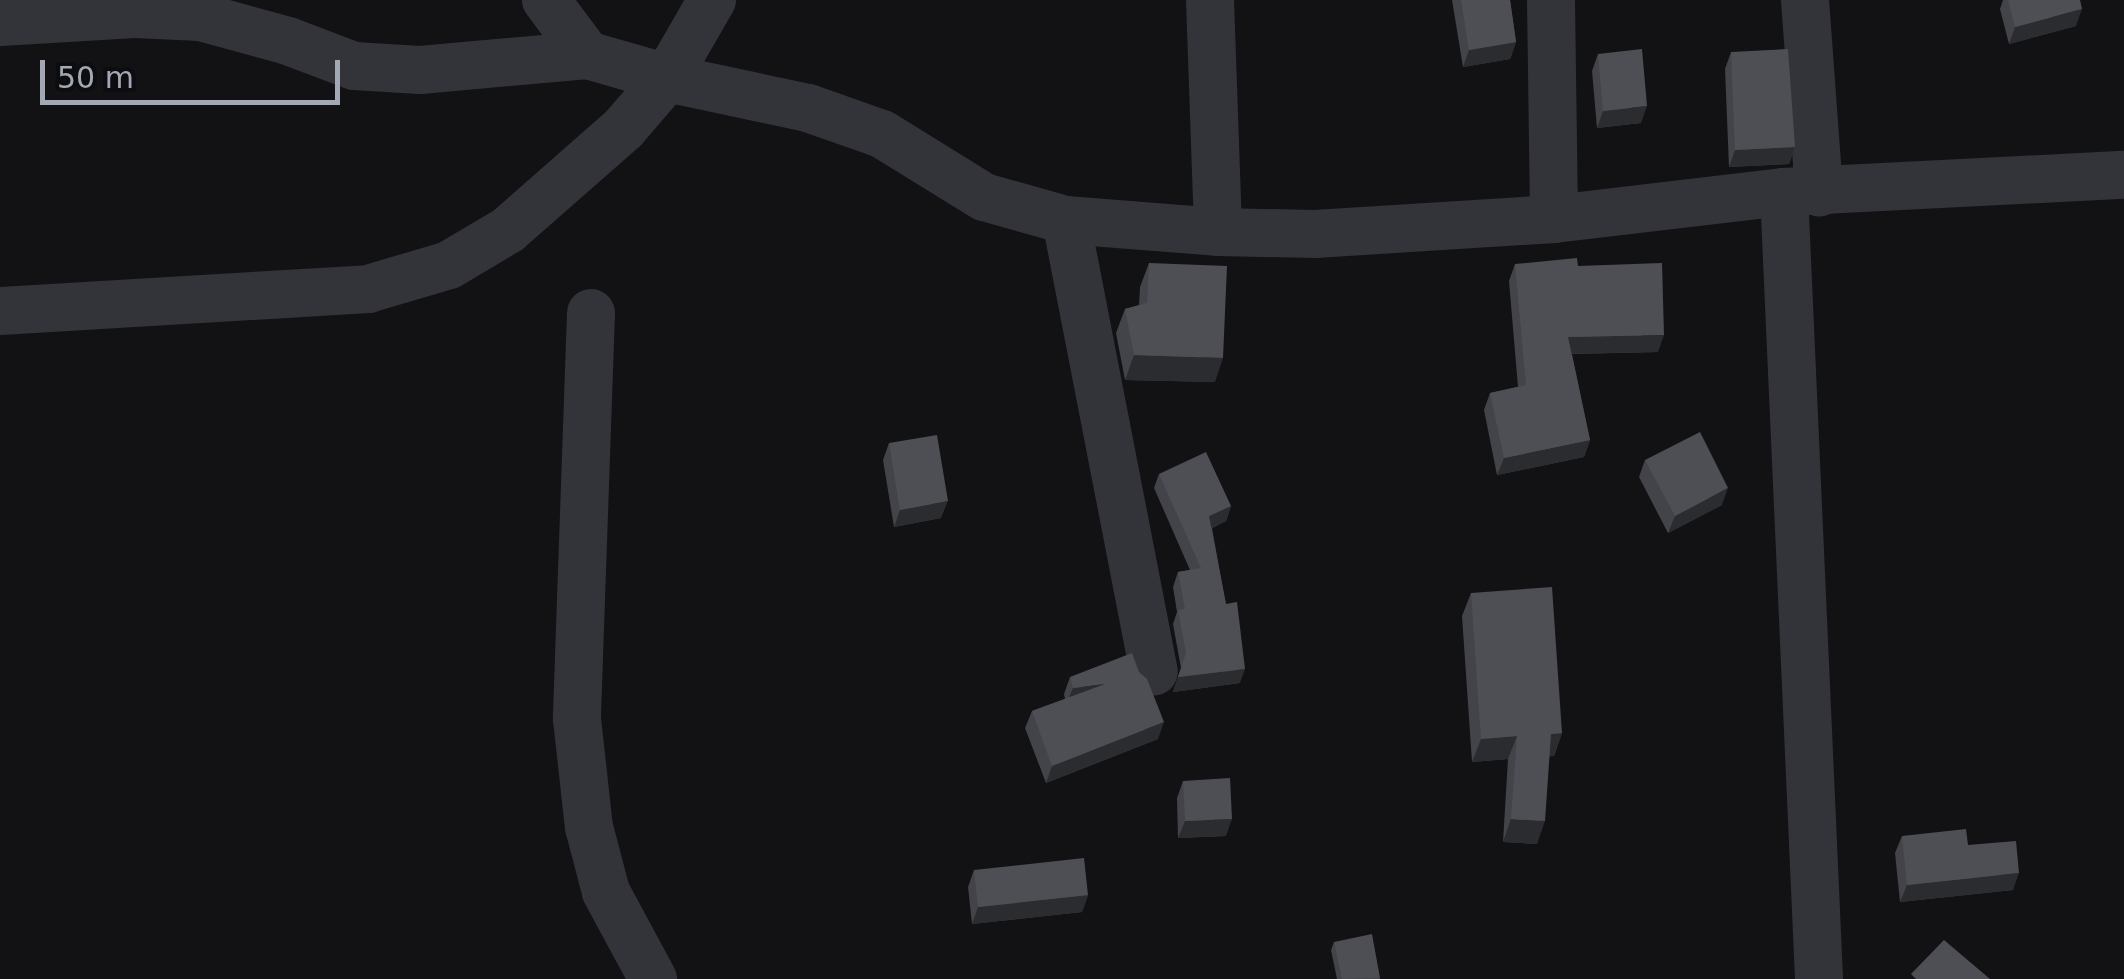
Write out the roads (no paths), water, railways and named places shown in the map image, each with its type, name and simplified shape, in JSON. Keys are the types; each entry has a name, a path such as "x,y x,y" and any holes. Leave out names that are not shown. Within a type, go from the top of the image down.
{"street":[{"path":"546,0 587,55"},
{"path":"0,311 368,289 449,265 508,230 624,128 667,78 712,0"},
{"path":"1210,0 1218,232"},
{"path":"1551,0 1554,220"},
{"path":"1806,0 1802,192 1820,979"},
{"path":"0,22 135,14 201,17 288,41 354,66 420,70 587,55 667,78 808,108 882,134 984,197 1066,220 1218,232 1315,234 1554,220 1802,192 2124,175"},
{"path":"1066,220 1154,672"},
{"path":"590,313 577,719 589,827 606,892 653,979"}]}
